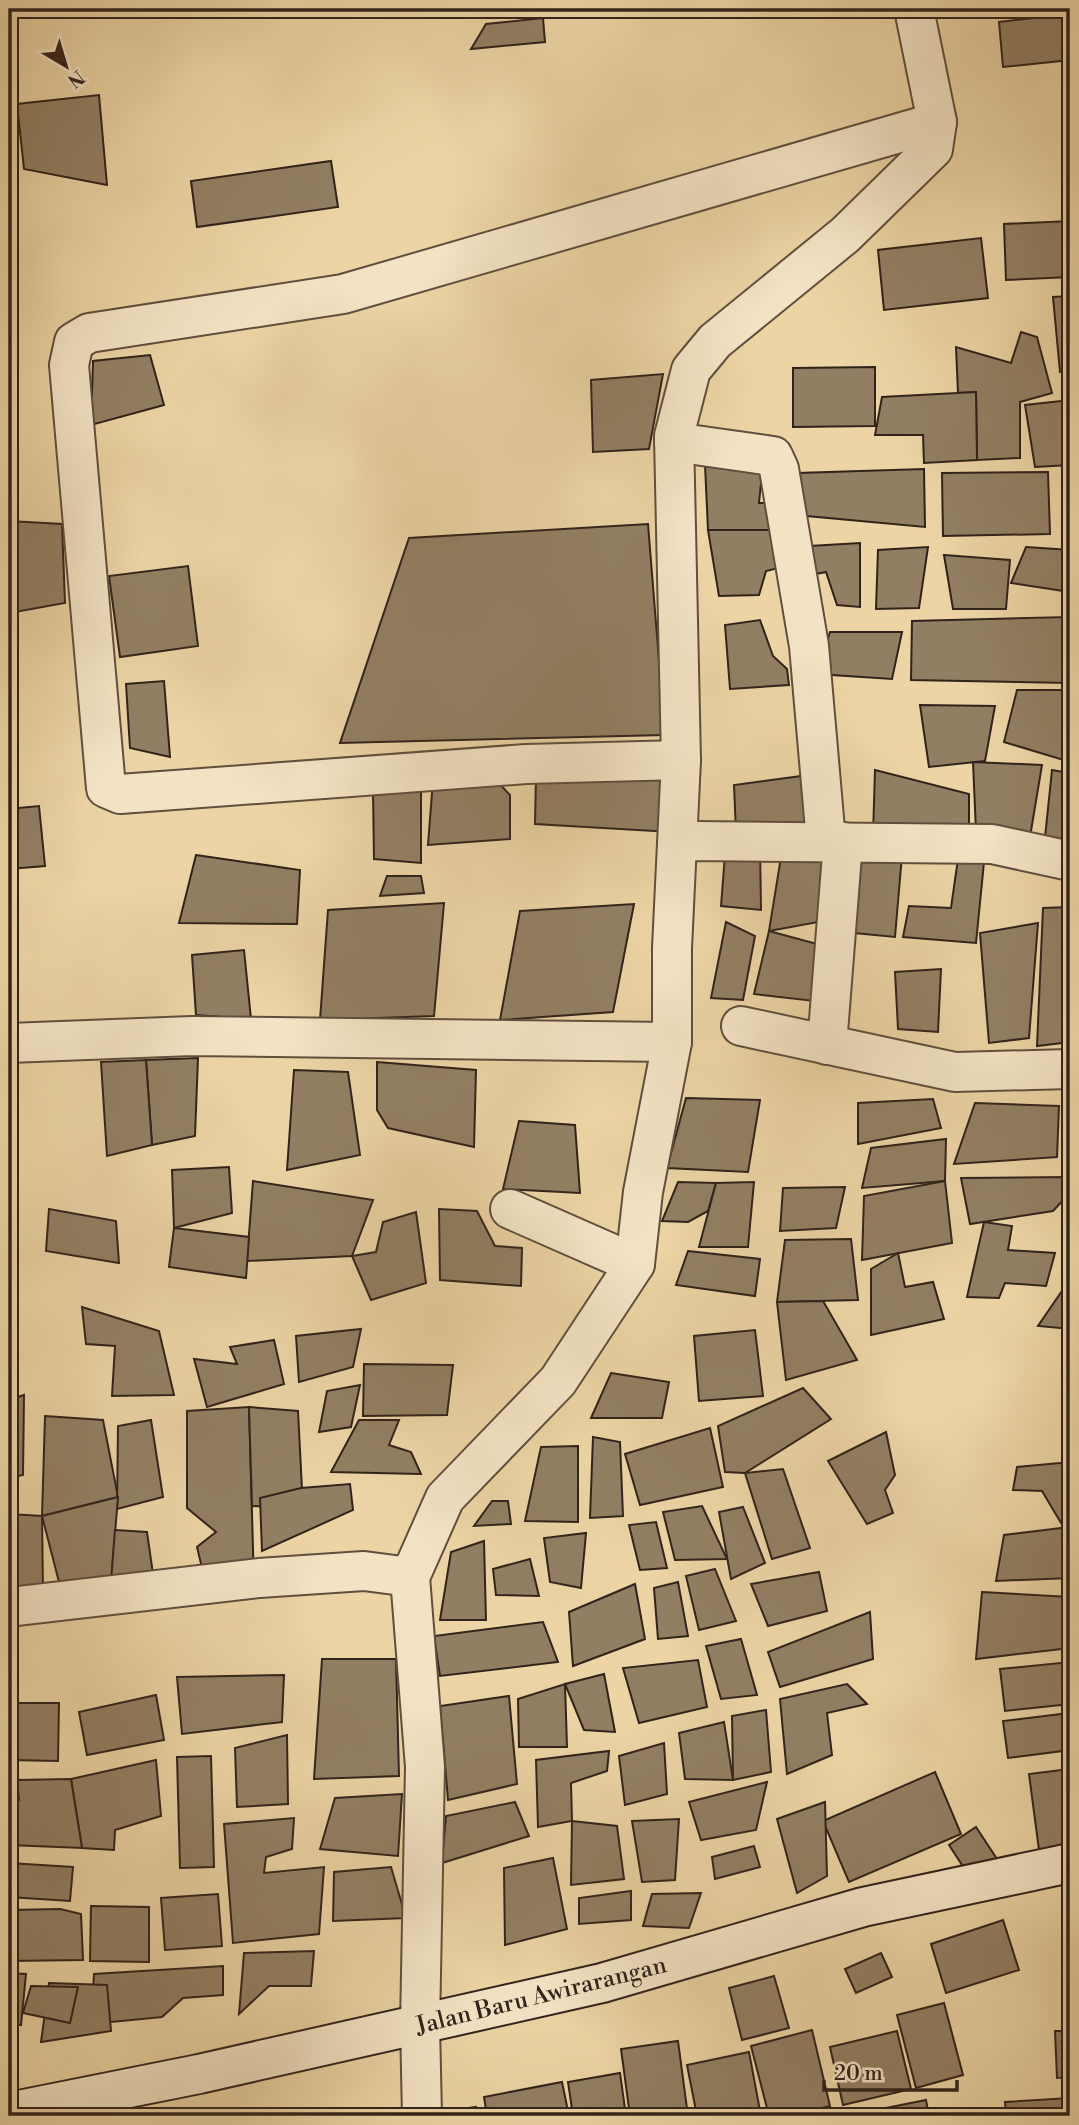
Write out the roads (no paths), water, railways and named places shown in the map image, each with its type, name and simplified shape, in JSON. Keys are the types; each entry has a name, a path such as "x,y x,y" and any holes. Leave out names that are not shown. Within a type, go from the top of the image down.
{"street":[{"path":"422,2116 420,2025 425,1768 410,1577 445,1498 558,1381 635,1264 643,1192 672,1042 681,760 674,442 691,370 715,341 845,235 933,149 937,122 914,9"},
{"path":"681,760 526,764 120,794 106,788 69,365 74,342 89,332 343,294 937,122"},
{"path":"674,442 773,456 779,469 809,646 834,842 827,1045"},
{"path":"677,845 696,841 992,844 1070,861"},
{"path":"741,1026 955,1072 1070,1069"},
{"path":"9,1043 192,1037 672,1042"},
{"path":"510,1209 635,1264"},
{"path":"9,1607 259,1578 364,1571 410,1577"},
{"name":"Jalan Baru Awirarangan","path":"9,2112 420,2025 602,1983 863,1907 1064,1864"}]}
